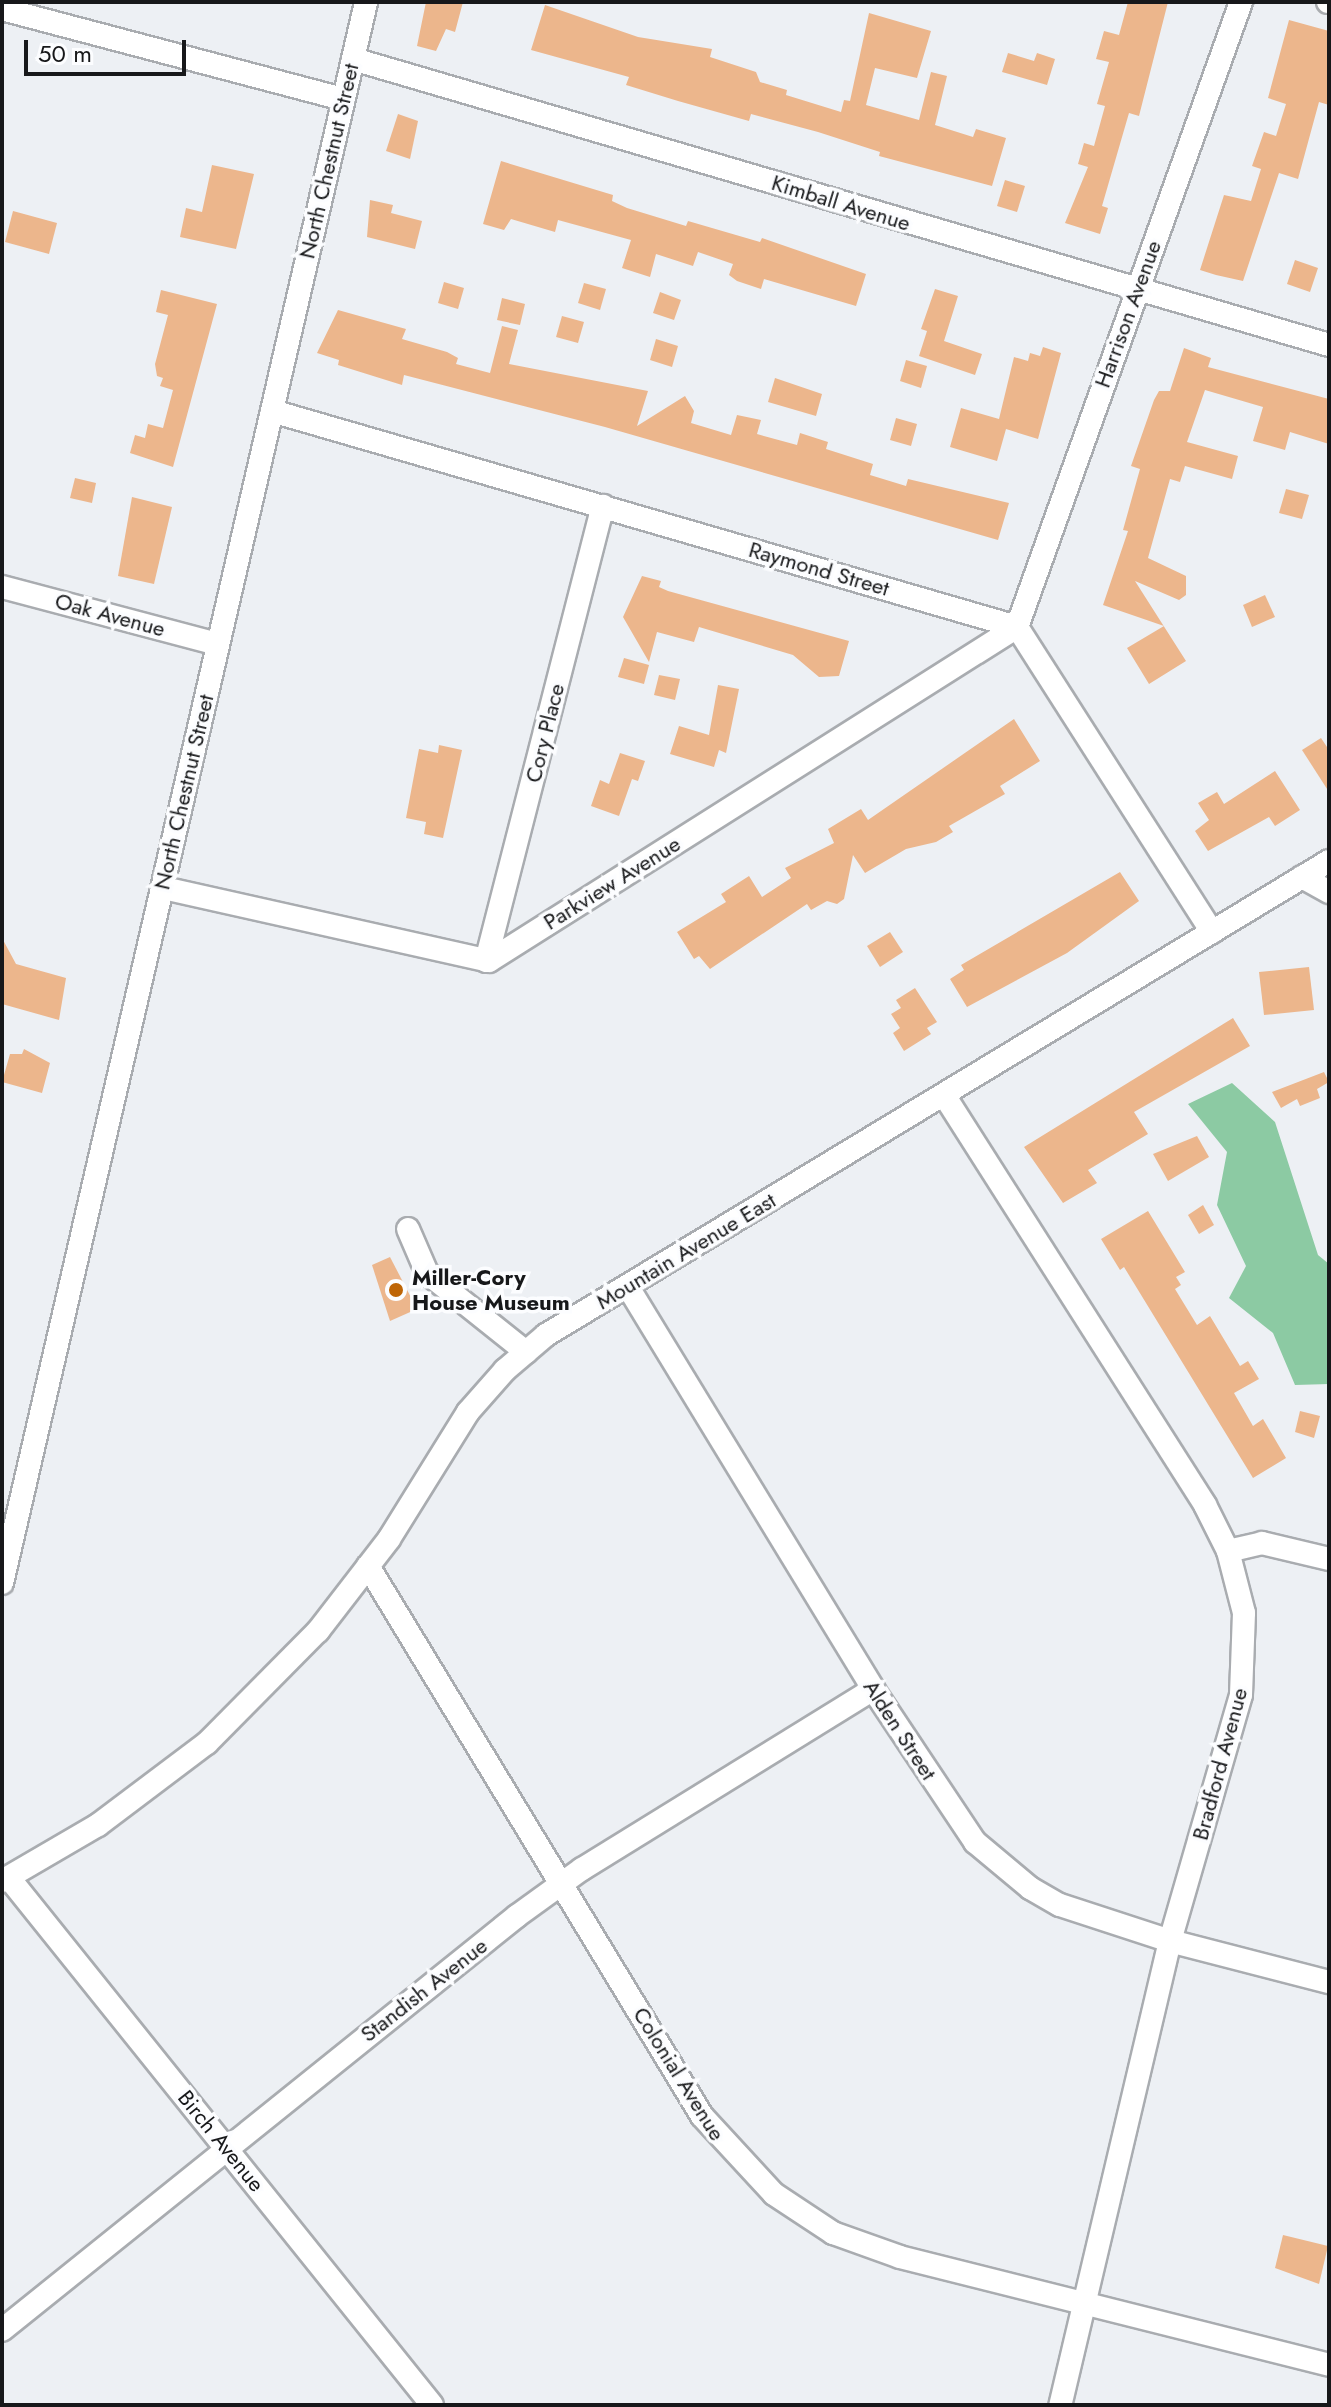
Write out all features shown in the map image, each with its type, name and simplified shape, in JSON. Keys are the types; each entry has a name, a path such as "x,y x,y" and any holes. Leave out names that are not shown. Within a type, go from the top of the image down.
{"street":[{"name":"North Chestnut Street","path":"2,1583 8,1527 163,888 366,2"},
{"name":"Harrison Avenue","path":"1017,627 1241,2"},
{"path":"2,9 342,99"},
{"name":"Kimball Avenue","path":"353,59 1329,345"},
{"name":"Raymond Street","path":"272,411 1017,627"},
{"name":"Cory Place","path":"486,961 603,506"},
{"name":"Oak Avenue","path":"2,587 218,644"},
{"path":"1017,627 1212,932"},
{"name":"Parkview Avenue","path":"486,961 1017,627"},
{"name":"Mountain Avenue East","path":"5,1880 142,1795 207,1743 318,1631 368,1566 468,1412 526,1352 1329,861"},
{"path":"1302,877 1329,892"},
{"path":"163,888 486,961"},
{"name":"Bradford Avenue","path":"944,1095 1205,1505 1228,1551 1244,1613 1243,1682 1170,1941 1060,2405"},
{"path":"408,1229 427,1273 526,1352"},
{"name":"Alden Street","path":"628,1287 873,1689 953,1812 1003,1867 1060,1905 1170,1941 1329,1982"},
{"path":"1228,1551 1262,1543 1329,1559"},
{"name":"Colonial Avenue","path":"368,1566 702,2116 774,2194 866,2247 1329,2365"},
{"name":"Standish Avenue","path":"2,2330 226,2147 561,1883 873,1689"},
{"name":"Birch Avenue","path":"5,1880 226,2147 432,2405"}],"green space":[{"path":"1232,1083 1275,1122 1318,1255 1329,1264 1329,1384 1295,1385 1273,1333 1229,1298 1246,1266 1217,1205 1227,1152 1188,1104"}],"building":[{"path":"426,2 463,2 455,32 446,29 436,51 417,46"},
{"path":"1128,2 1168,2 1139,116 1129,113 1102,206 1108,208 1100,234 1065,223 1088,167 1078,164 1084,143 1094,146 1105,106 1097,104 1109,62 1096,59 1104,31 1119,35"},
{"path":"545,5 638,37 712,49 710,57 756,72 760,82 787,90 786,95 841,112 844,100 850,101 869,13 931,31 917,78 875,68 866,105 919,120 931,72 947,76 935,125 973,137 976,129 1006,138 992,186 879,156 880,152 818,132 751,114 749,121 678,101 626,85 629,77 531,50"},
{"path":"1289,20 1329,31 1329,105 1319,102 1298,179 1279,173 1243,281 1200,270 1224,195 1251,201 1261,169 1252,166 1264,132 1276,136 1286,104 1268,98"},
{"path":"1008,53 1034,61 1037,53 1055,59 1047,85 1002,72"},
{"path":"398,114 418,121 410,159 386,151"},
{"path":"501,161 613,195 612,201 627,208 686,226 688,221 760,242 762,238 866,274 856,306 764,279 761,289 737,281 729,275 733,264 698,252 693,266 656,254 650,277 622,268 631,240 558,220 555,232 511,219 504,230 483,224"},
{"path":"212,165 254,174 236,249 180,237 186,208 202,212"},
{"path":"1005,180 1025,186 1017,212 997,206"},
{"path":"370,200 393,205 391,213 422,221 415,249 367,237"},
{"path":"13,211 57,223 49,254 5,242"},
{"path":"1295,260 1318,268 1310,292 1287,284"},
{"path":"444,282 464,288 458,309 438,303"},
{"path":"584,283 606,289 600,310 578,303"},
{"path":"935,289 958,296 944,341 982,354 975,375 919,356 927,331 921,329"},
{"path":"161,290 217,304 173,467 130,453 135,435 145,438 148,424 163,428 173,390 160,386 163,378 157,376 155,364 168,315 156,312"},
{"path":"660,292 681,300 674,320 653,313"},
{"path":"502,298 525,304 520,325 497,320"},
{"path":"338,310 406,329 402,339 447,352 458,358 456,364 490,373 502,326 518,330 509,364 648,391 637,426 685,396 694,411 691,423 731,435 737,415 761,420 757,434 797,445 800,433 828,442 826,449 873,464 870,475 906,486 908,479 1009,503 998,540 605,427 404,375 402,385 338,365 339,360 317,353"},
{"path":"562,316 584,322 578,343 556,337"},
{"path":"656,339 678,346 672,367 650,360"},
{"path":"1043,347 1061,353 1038,439 1006,429 997,461 950,447 961,408 999,419 1014,357 1028,361 1030,353 1040,356"},
{"path":"1184,348 1211,358 1208,367 1329,399 1329,444 1290,432 1285,450 1253,441 1263,407 1205,390 1187,442 1238,456 1232,479 1185,466 1180,482 1170,479 1148,558 1186,576 1186,595 1179,600 1135,581 1164,626 1103,605 1128,531 1123,530 1140,469 1131,466 1154,400 1159,391 1170,391"},
{"path":"906,360 927,366 921,388 900,381"},
{"path":"775,378 822,394 816,416 768,402"},
{"path":"896,418 917,424 911,446 890,440"},
{"path":"75,478 96,483 92,503 70,498"},
{"path":"1286,489 1309,495 1302,519 1279,513"},
{"path":"132,497 172,507 154,584 118,576"},
{"path":"642,576 661,581 659,587 668,591 849,641 839,676 819,677 793,655 699,627 694,642 657,632 649,662 623,617"},
{"path":"1265,595 1275,617 1252,627 1243,605"},
{"path":"1164,626 1186,661 1149,684 1127,648"},
{"path":"624,658 649,665 644,684 618,677"},
{"path":"659,675 680,679 675,700 654,695"},
{"path":"718,685 739,689 726,753 719,750 714,767 670,754 679,726 709,735"},
{"path":"1014,719 1040,761 1000,786 1005,794 949,826 953,832 936,842 906,849 865,873 853,855 844,899 837,904 827,901 811,910 807,904 710,969 699,956 694,959 677,932 726,902 721,894 749,876 762,897 791,878 785,868 834,843 828,829 861,809 868,820"},
{"path":"1321,738 1329,750 1329,792 1302,750"},
{"path":"439,745 462,750 443,838 424,834 426,822 406,818 419,749 438,753"},
{"path":"620,753 645,761 638,781 632,779 619,816 591,806 600,780 609,784"},
{"path":"1275,771 1300,810 1275,826 1269,817 1208,851 1195,831 1209,820 1198,803 1217,792 1224,804"},
{"path":"1120,872 1139,901 1067,953 967,1007 950,979 964,970 961,965"},
{"path":"890,932 903,952 880,967 867,946"},
{"path":"2,938 16,964 66,978 59,1020 2,1004"},
{"path":"1309,967 1314,1010 1264,1015 1259,972"},
{"path":"915,988 937,1022 927,1028 931,1034 904,1051 893,1033 900,1028 891,1014 901,1008 896,1000"},
{"path":"1233,1018 1250,1046 1134,1112 1148,1134 1088,1170 1097,1183 1063,1203 1024,1147"},
{"path":"24,1049 50,1063 42,1093 2,1082 10,1054 22,1054"},
{"path":"1324,1072 1329,1082 1317,1089 1320,1098 1300,1106 1297,1099 1281,1108 1272,1092"},
{"path":"1197,1136 1209,1157 1168,1181 1153,1154"},
{"path":"1203,1205 1214,1225 1199,1234 1188,1215"},
{"path":"1148,1211 1185,1272 1176,1277 1181,1285 1175,1289 1197,1325 1210,1316 1240,1366 1248,1361 1259,1379 1234,1393 1253,1426 1263,1419 1286,1458 1253,1478 1124,1267 1120,1270 1101,1239"},
{"name":"Miller-Cory House Museum","path":"390,1257 417,1309 390,1321 372,1265"},
{"path":"1300,1411 1320,1416 1314,1438 1295,1432"},
{"path":"1283,2235 1328,2246 1319,2284 1275,2268"}],"place":[{"name":"Miller-Cory House Museum","path":"396,1290"}]}
